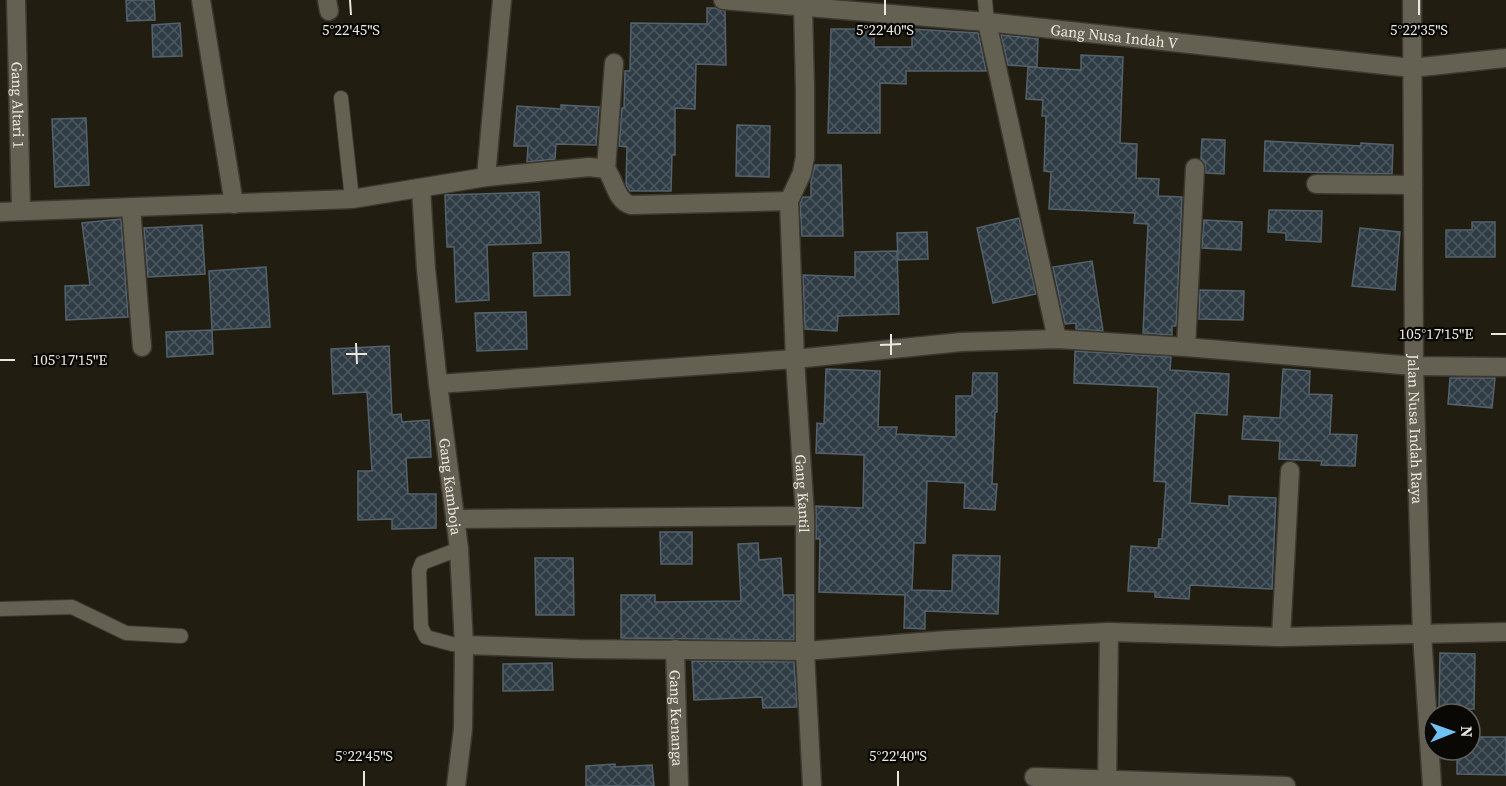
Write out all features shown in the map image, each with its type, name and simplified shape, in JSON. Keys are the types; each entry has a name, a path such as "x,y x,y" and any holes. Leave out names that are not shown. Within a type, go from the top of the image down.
{"street":[{"name":"Gang Altari 1","path":"16,0 21,210"},
{"path":"201,0 234,204"},
{"path":"486,177 502,0"},
{"name":"Gang Nusa Indah V","path":"723,0 987,22 1412,68 1506,58"},
{"name":"Jalan Nusa Indah Raya","path":"1412,0 1414,366 1422,634 1432,786"},
{"path":"614,63 606,169 624,203 631,205 789,201 802,172 805,157 803,7"},
{"path":"987,22 1058,339"},
{"path":"0,212 352,198 486,177 589,167 606,169"},
{"path":"1186,347 1195,168"},
{"path":"1316,184 1413,185"},
{"name":"Gang Kamboja","path":"421,188 426,269 438,384 459,549 464,645 463,729 456,786"},
{"name":"Gang Kantil","path":"789,201 795,358 805,516 805,651 812,786"},
{"path":"131,207 142,347"},
{"path":"438,384 795,358 961,342 1058,339 1414,366 1506,367"},
{"path":"1281,637 1290,471"},
{"path":"455,519 805,516"},
{"path":"464,645 805,651 946,640 1109,632 1281,637 1506,632"},
{"path":"1107,782 1109,632"},
{"name":"Gang Kenanga","path":"675,649 679,786"},
{"path":"1034,777 1107,782 1286,786"}],"lane":[{"path":"985,0 987,22"},
{"path":"341,98 352,198"},
{"path":"459,549 422,563 419,571 421,627 426,637 464,645"},
{"path":"0,609 72,607 126,633 181,636"}],"building":[{"path":"126,0 154,0 155,20 127,21"},
{"path":"707,8 725,11 726,65 696,64 695,109 675,108 675,155 672,155 671,191 630,191 626,185 627,147 619,146 622,108 624,108 625,71 630,71 631,23 707,24"},
{"path":"180,23 182,56 153,57 152,25"},
{"path":"831,29 874,29 874,47 912,47 912,29 978,33 986,71 906,71 906,84 880,83 880,133 828,133"},
{"path":"1001,35 1038,39 1037,67 1008,65"},
{"path":"1081,55 1123,57 1120,143 1137,144 1136,178 1159,179 1158,196 1182,197 1176,326 1172,326 1172,335 1143,333 1148,224 1134,223 1135,213 1049,209 1051,172 1044,171 1046,116 1042,116 1043,100 1026,99 1028,67 1081,70"},
{"path":"561,105 599,107 596,145 556,144 555,159 527,162 528,146 514,146 517,106 561,109"},
{"path":"86,118 89,185 55,187 52,119"},
{"path":"737,125 770,126 769,177 736,176"},
{"path":"1202,139 1225,140 1224,174 1206,173 1205,163 1201,159"},
{"path":"1265,141 1361,146 1361,143 1393,145 1392,174 1264,171"},
{"path":"815,165 841,165 843,236 802,236 800,203 803,197 811,197 811,181"},
{"path":"539,192 541,243 487,245 489,300 456,302 454,247 447,247 445,195"},
{"path":"1269,210 1322,211 1321,242 1286,240 1286,233 1268,232"},
{"path":"1019,218 1036,294 993,303 977,228"},
{"path":"121,219 128,317 66,320 65,286 90,285 82,223"},
{"path":"1204,220 1242,222 1241,250 1202,248"},
{"path":"1472,222 1495,222 1495,257 1446,257 1446,230 1472,230"},
{"path":"202,225 205,274 148,277 144,228"},
{"path":"1360,228 1400,232 1395,290 1352,286"},
{"path":"927,232 928,259 898,260 897,233"},
{"path":"897,251 899,314 838,316 837,331 805,329 803,275 855,277 855,252"},
{"path":"569,252 570,295 534,296 533,253"},
{"path":"1092,261 1103,331 1076,329 1076,323 1065,324 1053,267"},
{"path":"266,267 270,327 212,330 209,271"},
{"path":"1200,290 1244,291 1243,320 1199,319"},
{"path":"526,312 527,349 477,351 475,313"},
{"path":"212,330 213,354 167,357 166,332"},
{"path":"389,346 392,415 401,414 402,422 429,420 431,457 406,458 408,494 436,494 436,528 392,529 392,519 358,520 358,471 372,471 367,392 333,394 331,349"},
{"path":"1075,351 1171,357 1170,370 1229,374 1227,415 1195,413 1190,503 1229,506 1229,496 1276,498 1272,589 1190,585 1189,599 1155,597 1155,592 1128,591 1131,546 1158,548 1159,539 1162,539 1166,482 1154,481 1158,387 1074,383"},
{"path":"826,369 880,371 878,427 897,427 896,434 956,437 956,396 972,396 973,373 997,373 992,484 997,484 995,510 964,508 965,483 927,481 925,543 914,543 912,590 952,591 953,555 1000,556 998,614 925,611 925,629 904,628 905,595 819,592 820,539 816,539 816,506 863,508 864,455 816,453 817,423 824,424"},
{"path":"1283,369 1310,371 1309,394 1332,395 1330,434 1357,435 1355,466 1321,465 1322,461 1279,459 1280,441 1242,439 1244,416 1280,418"},
{"path":"1450,378 1495,378 1492,408 1448,404"},
{"path":"660,532 692,532 692,564 661,564"},
{"path":"758,543 759,560 781,558 783,595 794,595 794,640 621,638 621,595 655,595 655,602 741,601 738,544"},
{"path":"535,558 573,558 574,615 536,615"},
{"path":"1440,653 1475,654 1474,702 1439,702"},
{"path":"692,661 794,662 797,707 763,708 762,697 694,700"},
{"path":"552,663 553,690 503,691 503,664"},
{"path":"1482,737 1506,737 1506,775 1457,774 1457,762 1482,762"},
{"path":"615,764 615,767 652,765 654,786 586,786 586,766"}]}
